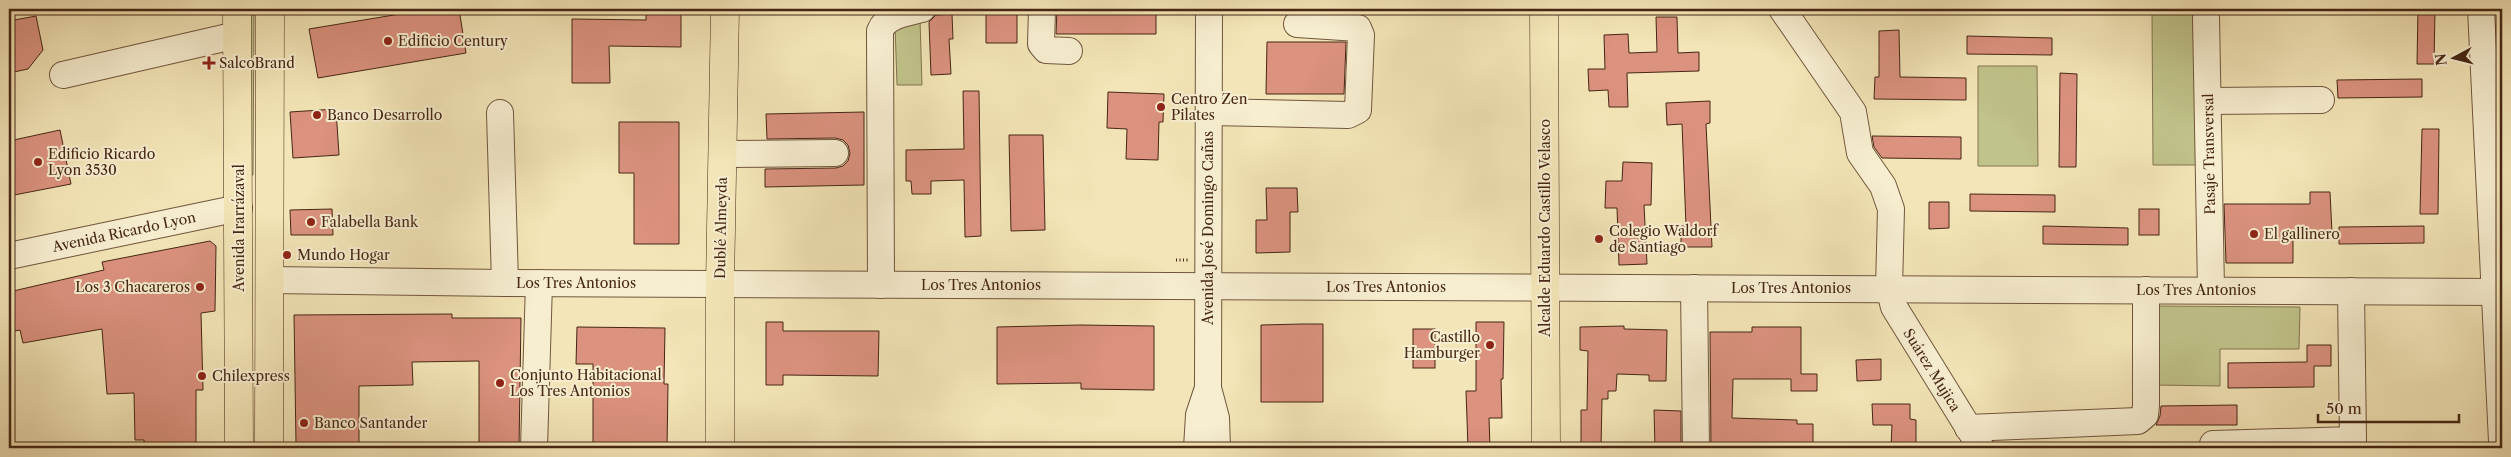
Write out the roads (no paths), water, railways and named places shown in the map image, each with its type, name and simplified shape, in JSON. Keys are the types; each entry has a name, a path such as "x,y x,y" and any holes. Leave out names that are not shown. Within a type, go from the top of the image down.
{"main road":[{"path":"269,448 270,9"},
{"name":"Dublé Almeyda","path":"720,448 720,284 725,9"},
{"name":"Alcalde Eduardo Castillo Velasco","path":"1544,9 1546,448"},
{"name":"Avenida Irarrázaval","path":"237,22 239,448"},
{"path":"239,208 254,218 269,238"}],"street":[{"path":"881,285 880,31 882,26 892,18 922,9"},
{"path":"1042,9 1041,44 1046,50 1069,51"},
{"name":"Avenida José Domingo Cañas","path":"1209,9 1208,388 1216,418 1217,448"},
{"name":"Suárez Mujica","path":"1782,9 1853,112 1860,152 1883,186 1891,208 1890,288 1894,308 1975,438"},
{"path":"2488,11 2497,191 2502,441"},
{"name":"Pasaje Transversal","path":"2206,17 2211,290"},
{"path":"63,75 237,22"},
{"path":"1209,112 1348,115 1358,110 1361,35 1358,28 1297,24"},
{"path":"2208,101 2321,100"},
{"path":"500,113 505,283"},
{"path":"723,154 835,153"},
{"name":"Avenida Ricardo Lyon","path":"9,256 239,208"},
{"name":"Los Tres Antonios","path":"269,280 505,283 2499,292"},
{"path":"534,448 539,283"},
{"path":"1694,288 1696,448"},
{"path":"1975,438 2138,421 2144,414 2146,406 2146,290"},
{"path":"2213,444 2353,440 2351,291"},
{"name":"Avenida José Domingo Cañas","path":"1196,448 1199,416 1208,388"}],"place":[{"name":"Edificio Century","path":"388,41"},
{"name":"SalcoBrand","path":"209,63"},
{"name":"Centro Zen Pilates","path":"1161,107"},
{"name":"Banco Desarrollo","path":"317,115"},
{"name":"Edificio Ricardo Lyon 3530","path":"38,162"},
{"name":"Falabella Bank","path":"311,222"},
{"name":"El gallinero","path":"2254,234"},
{"name":"Colegio Waldorf de Santiago","path":"1599,239"},
{"name":"Mundo Hogar","path":"287,255"},
{"name":"Los 3 Chacareros","path":"200,287"},
{"name":"Castillo Hamburger","path":"1490,345"},
{"name":"Chilexpress","path":"202,376"},
{"name":"Conjunto Habitacional Los Tres Antonios","path":"500,383"},
{"name":"Banco Santander","path":"304,423"}]}
